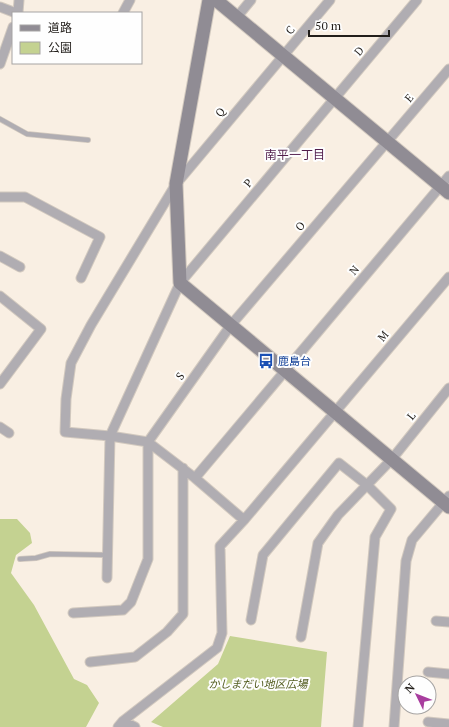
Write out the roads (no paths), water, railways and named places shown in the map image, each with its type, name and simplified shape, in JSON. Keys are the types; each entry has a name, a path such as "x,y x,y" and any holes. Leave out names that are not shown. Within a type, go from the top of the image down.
{"street":[{"path":"17,12 19,0"},
{"path":"124,12 130,0"},
{"path":"209,0 176,184 180,283 392,459 447,502 412,540 406,561 394,727"},
{"path":"216,0 445,189"},
{"path":"237,17 251,0"},
{"name":"C","path":"284,56 330,0"},
{"name":"D","path":"335,98 417,0"},
{"path":"0,7 14,12"},
{"path":"0,64 12,30"},
{"name":"Q","path":"110,436 65,432 66,399 71,363 91,325 176,184 284,56"},
{"name":"E","path":"387,142 449,69"},
{"name":"P","path":"110,436 180,283 335,98"},
{"name":"O","path":"231,325 387,142"},
{"name":"N","path":"195,478 286,370 445,189 449,176"},
{"path":"0,197 25,197 100,237 81,278"},
{"path":"0,256 20,266"},
{"name":"M","path":"120,724 217,648 222,633 220,546 244,520 449,277"},
{"path":"0,296 41,329 0,384"},
{"name":"S","path":"148,442 231,325"},
{"name":"L","path":"301,637 318,543 338,515 392,459 449,388"},
{"path":"0,427 9,433"},
{"path":"107,578 110,436 148,442 183,468 244,520"},
{"path":"73,613 123,610 131,602 148,559 148,442"},
{"path":"251,620 263,554 339,462 367,485 391,509 375,537 358,727"},
{"path":"90,662 135,657 167,632 183,614 183,468"},
{"path":"436,621 449,622"},
{"path":"428,672 449,674"},
{"path":"428,722 449,724"},
{"path":"120,724 136,727"}],"lane":[{"path":"0,119 27,134 88,140"},
{"path":"20,559 36,558 50,554 108,555"}],"place":[{"name":"鹿島台","path":"266,361"}],"district":[{"name":"南平一丁目","path":"295,155"}],"park label":[{"name":"かしまだい地区広場","path":"258,684"}]}
